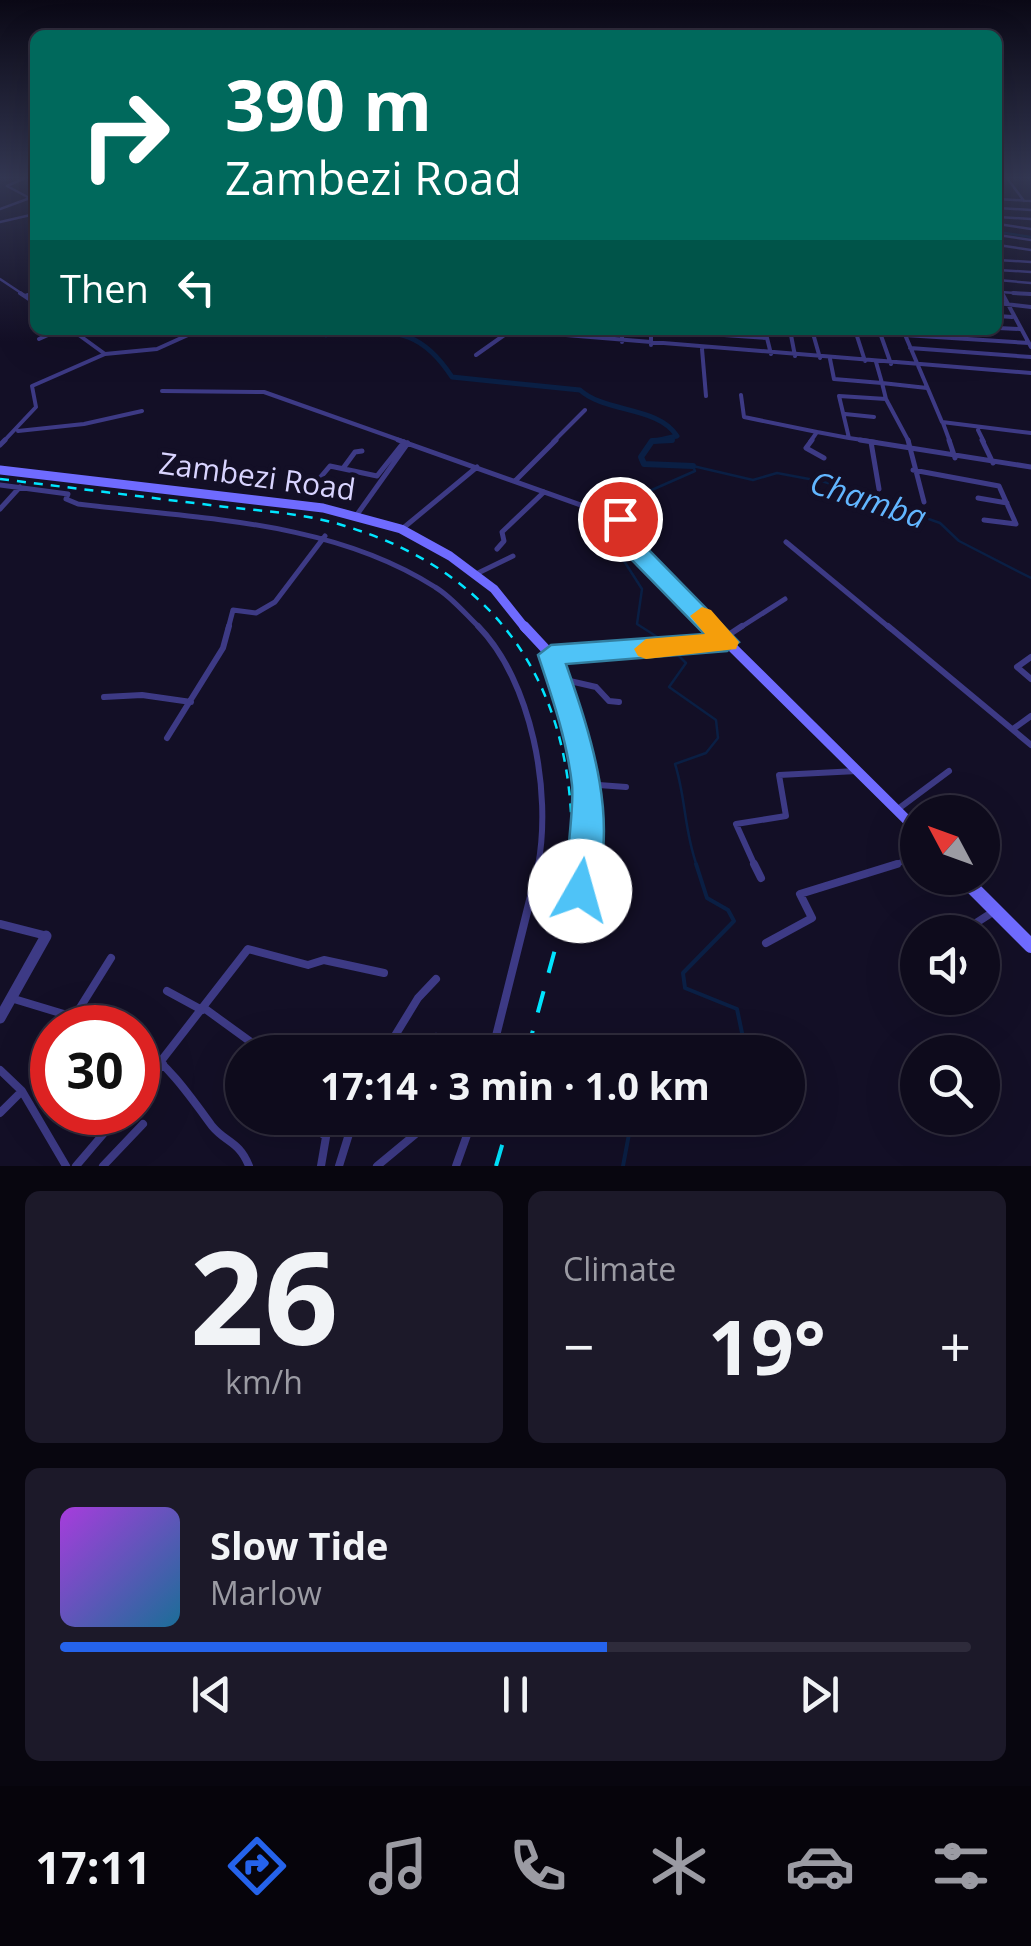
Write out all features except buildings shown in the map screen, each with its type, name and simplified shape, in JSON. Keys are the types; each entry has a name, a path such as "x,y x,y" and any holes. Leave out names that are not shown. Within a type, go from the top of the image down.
{"main road":[{"name":"Zambezi Road","path":"0,470 356,516 402,530 476,574 513,608 543,652 551,655"},
{"path":"551,655 726,640 900,814"},
{"path":"980,895 1031,946"}],"street":[{"path":"1002,236 1031,240"},
{"path":"1002,246 1031,250"},
{"path":"1002,260 1031,262"},
{"path":"1002,270 1031,272"},
{"path":"0,279 30,300"},
{"path":"1002,286 1031,282"},
{"path":"1002,287 1031,294"},
{"path":"1002,292 1030,345"},
{"path":"25,296 30,294"},
{"path":"1002,303 1031,306"},
{"path":"1002,316 1012,316"},
{"path":"1002,328 1020,329"},
{"path":"39,338 46,335"},
{"path":"79,335 105,354"},
{"path":"0,445 18,431 36,407 32,386 105,354 149,351 187,335"},
{"path":"476,355 502,335"},
{"path":"558,335 651,346 1031,373"},
{"path":"596,335 596,340"},
{"path":"622,335 622,342"},
{"path":"650,335 651,346"},
{"path":"723,335 767,338"},
{"path":"767,335 770,354"},
{"path":"791,335 794,356"},
{"path":"813,335 820,358"},
{"path":"856,335 864,361"},
{"path":"881,335 891,364"},
{"path":"905,335 955,458"},
{"path":"933,335 1030,345"},
{"path":"910,348 1031,357"},
{"path":"702,349 706,396"},
{"path":"830,359 849,438"},
{"path":"876,362 886,399 900,421 910,450 924,502"},
{"path":"834,379 927,388"},
{"path":"162,391 258,391 620,519 630,526 638,552 726,640 785,599"},
{"path":"741,395 744,417 955,458 1031,467"},
{"path":"839,396 886,399"},
{"path":"515,481 585,410"},
{"path":"18,431 142,412"},
{"path":"845,414 874,417"},
{"path":"943,422 978,430 1031,433"},
{"path":"978,430 993,463"},
{"path":"817,432 806,450 824,458"},
{"path":"314,485 327,467 377,476 406,442"},
{"path":"356,516 406,442"},
{"path":"871,442 879,488"},
{"path":"344,468 355,452 362,450"},
{"path":"402,530 476,467"},
{"path":"913,470 995,484 1016,525 984,520"},
{"path":"84,479 66,499 78,504 324,536 374,552 458,604 496,650 524,709 540,772 543,831 496,1035"},
{"path":"0,486 68,494"},
{"path":"0,509 20,488"},
{"path":"497,549 504,540 502,532 544,492"},
{"path":"978,498 1007,503"},
{"path":"167,738 224,648 233,610 256,613 275,602 324,536"},
{"path":"786,542 1031,746"},
{"path":"476,574 513,556"},
{"path":"551,655 586,786 586,857 580,891"},
{"path":"1031,657 1018,666 1031,679"},
{"path":"560,679 596,687 609,701 619,702"},
{"path":"104,697 142,695 191,702"},
{"path":"1013,730 1031,716"},
{"path":"761,878 736,824 786,816 778,775 856,771"},
{"path":"896,810 950,771"},
{"path":"586,786 626,787"},
{"path":"766,943 812,918 800,894 900,863"},
{"path":"990,915 996,911"},
{"path":"0,924 46,936 0,1018"},
{"path":"160,1066 252,948 308,965 324,960 384,973"},
{"path":"82,1005 111,958"},
{"path":"395,1035 418,998 436,979"},
{"path":"167,991 203,1009 240,1035"},
{"path":"11,998 39,1005"},
{"path":"162,1063 204,1108 213,1127 241,1147 249,1166"},
{"path":"0,1070 22,1091 66,1166"},
{"path":"0,1113 22,1091"},
{"path":"76,1166 102,1135"},
{"path":"102,1166 132,1135"},
{"path":"321,1166 325,1135"},
{"path":"339,1166 349,1135"},
{"path":"377,1166 414,1135"},
{"path":"456,1166 466,1135"}],"waterway":[{"path":"1002,233 1031,237"},
{"path":"400,335 429,349 452,377 580,390 603,403 657,419 677,436 656,441"},
{"path":"656,441 672,440"},
{"path":"651,442 656,441"},
{"path":"651,442 656,441"},
{"path":"651,442 641,457 644,464 693,466"},
{"name":"Chamba","path":"665,642 637,624 642,589 615,547 613,507 695,471 693,466 753,480 777,473 825,482 940,523 959,541 1031,578"},
{"path":"674,651 686,663 669,687 716,720 718,738 706,753 675,764 697,866"},
{"path":"696,864 707,898 728,910 734,921 683,973 685,988 737,1009 742,1035"},
{"path":"623,1166 629,1135"}],"railway":[{"path":"0,479 314,518 402,548 450,577 491,612 522,652 546,699 562,750 571,806 571,864"},
{"path":"532,1035 557,942 571,864"},
{"path":"496,1166 505,1135"}],"slow traffic":[{"path":"646,649 727,642 702,616"}],"route":[{"path":"580,891 586,857 586,786 575,729 551,655 727,642 638,552 630,526 620,519"}]}
